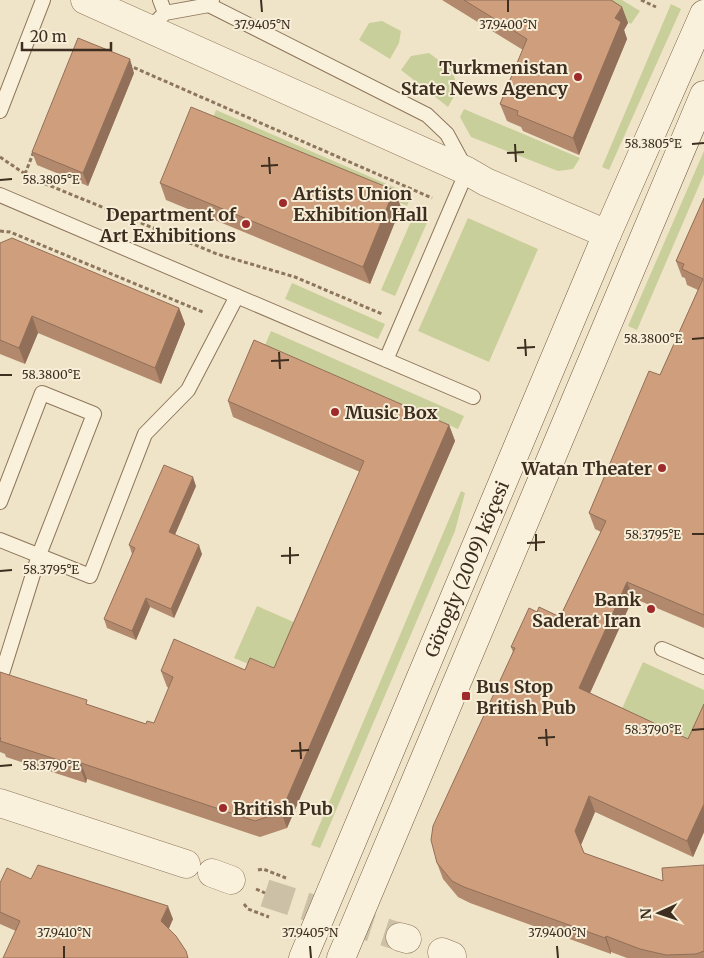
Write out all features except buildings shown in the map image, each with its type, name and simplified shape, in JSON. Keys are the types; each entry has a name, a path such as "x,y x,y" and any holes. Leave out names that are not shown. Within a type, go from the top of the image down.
{"street":[{"path":"85,0 159,14 486,182 607,234"},
{"name":"Görogly (2009) köçesi","path":"303,958 607,234 704,14"},
{"name":"Görogly (2009) köçesi","path":"341,958 704,95"},
{"path":"0,803 186,864"}],"lane":[{"path":"0,111 43,0"},
{"path":"159,14 210,3 427,115 447,134 467,171 386,360"},
{"path":"0,195 473,397"},
{"path":"0,540 90,576 146,434 188,390 238,296"},
{"path":"0,502 42,393 94,414 39,555 0,680"},
{"path":"662,649 704,667"}],"path":[{"path":"641,0 656,7"},
{"path":"123,63 439,201"},
{"path":"25,174 36,148"},
{"path":"0,157 25,174 217,254 295,276 402,323"},
{"path":"0,231 10,232 195,309"},
{"path":"263,869 286,878"},
{"path":"248,909 269,917"}],"green space":[{"path":"591,0 622,0 640,11 631,24"},
{"path":"671,4 681,9 609,170 602,167"},
{"path":"382,21 401,31 399,43 390,59 359,40 369,23"},
{"path":"429,53 452,70 458,89 448,107 401,70 411,56"},
{"path":"464,109 580,158 573,169 558,171 471,137 460,117"},
{"path":"216,110 412,195 407,206 212,120"},
{"path":"704,151 704,174 637,330 628,326"},
{"path":"415,212 429,218 395,296 381,290"},
{"path":"468,218 538,249 489,362 418,331"},
{"path":"292,283 385,324 378,339 285,299"},
{"path":"271,331 464,416 458,429 265,345"},
{"path":"461,491 465,493 455,531 320,848 311,845"},
{"path":"257,606 296,623 274,675 234,658"},
{"path":"643,662 704,690 704,714 690,745 620,713"}],"tunnel":[{"path":"265,893 400,937"}],"place":[{"name":"Turkmenistan State News Agency","path":"578,77"},
{"name":"Artists Union Exhibition Hall","path":"283,203"},
{"name":"Department of Art Exhibitions","path":"246,224"},
{"name":"Music Box","path":"335,412"},
{"name":"Watan Theater","path":"662,468"},
{"name":"Bank Saderat Iran","path":"651,609"},
{"name":"Bus Stop British Pub","path":"466,696"},
{"name":"British Pub","path":"223,808"}]}
